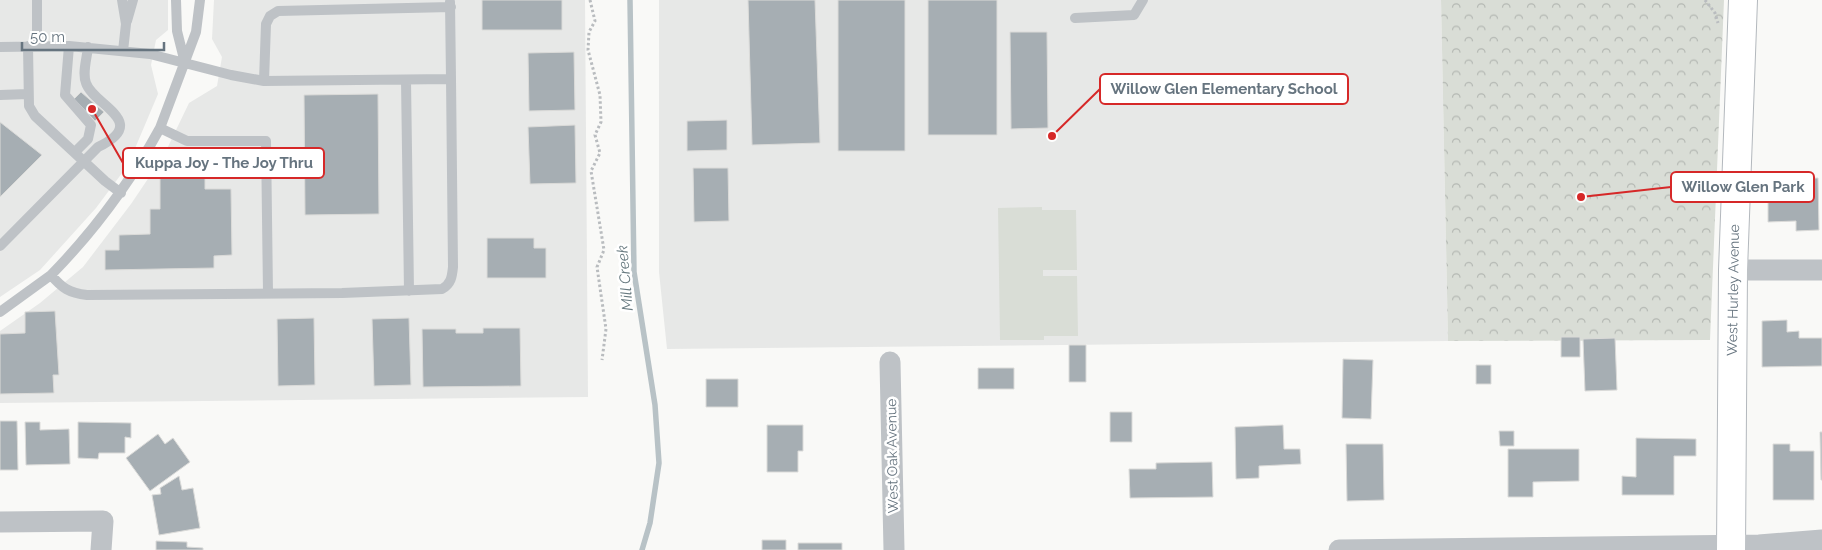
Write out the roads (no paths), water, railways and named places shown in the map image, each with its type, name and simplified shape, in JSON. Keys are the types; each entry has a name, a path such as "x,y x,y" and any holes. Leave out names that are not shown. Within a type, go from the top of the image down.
{"street":[{"name":"West Hurley Avenue","path":"1731,548 1733,270 1743,0"},
{"path":"1733,270 1822,270"},
{"name":"West Oak Avenue","path":"890,362 894,550"},
{"path":"0,522 103,521 101,550"},
{"path":"1339,550 1731,548 1822,540"}],"lane":[{"path":"37,0 28,94 29,106 35,116 121,193"},
{"path":"122,0 126,24"},
{"path":"123,51 126,24 133,0"},
{"path":"176,0 177,31 185,63"},
{"path":"0,312 51,275 86,238 121,193 160,128 196,32 200,0"},
{"path":"1075,18 1134,15 1143,0"},
{"path":"51,275 63,288 72,293 87,295 409,291 442,289 448,286 452,278 450,3 278,11 270,16 266,24 264,80"},
{"path":"69,46 65,95 91,125 88,139 76,152"},
{"path":"0,47 69,46 150,54 231,75 264,80 450,79"},
{"path":"0,246 98,147 114,138 118,131 118,121 115,113 89,89 85,82 88,48"},
{"path":"406,80 409,291"},
{"path":"0,95 28,94"},
{"path":"160,128 188,141 266,141 268,293"}],"waterway":[{"name":"Mill Creek","path":"630,0 634,272 655,405 659,463 650,523 642,550"}],"place":[{"name":"Kuppa Joy - The Joy Thru","path":"92,109"},
{"name":"Willow Glen Elementary School","path":"1052,136"},
{"name":"Willow Glen Park","path":"1581,197"}]}
